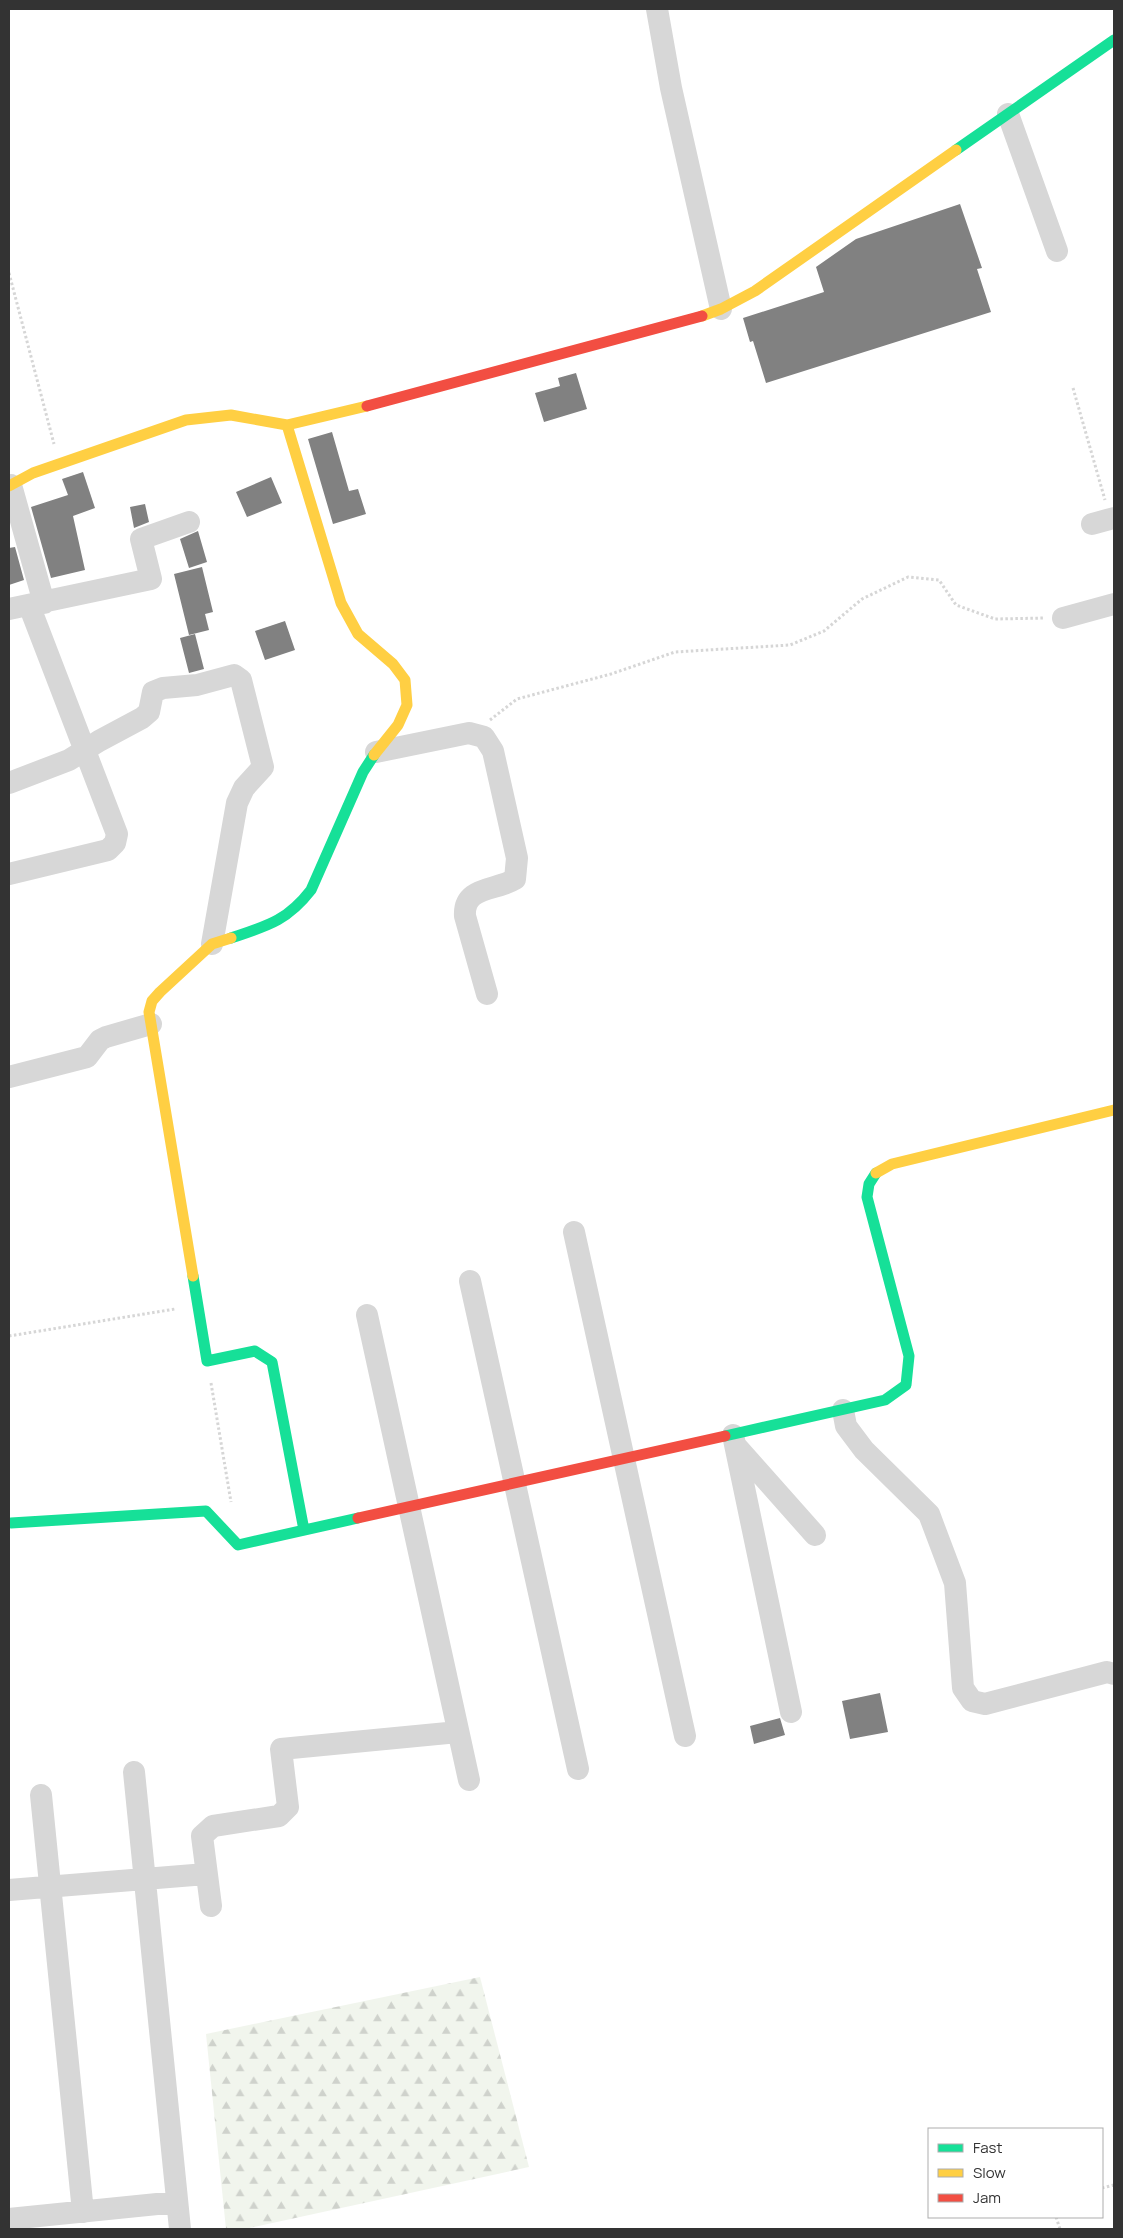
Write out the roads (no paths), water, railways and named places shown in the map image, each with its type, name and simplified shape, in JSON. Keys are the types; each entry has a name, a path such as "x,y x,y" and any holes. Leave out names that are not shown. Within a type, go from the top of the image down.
{"street":[{"path":"657,9 672,88 721,310"},
{"path":"9,874 108,850 115,844 117,834 27,606 10,485 33,473 186,420 231,415 287,425 317,419 692,320 721,310 756,291 1114,40"},
{"path":"1008,114 1058,251"},
{"path":"287,425 340,603 358,634 393,664 405,680 407,705 398,725 376,752 364,772 311,890 287,915 273,924 212,944 152,1001 149,1012 207,1361 256,1350 272,1362 304,1530"},
{"path":"27,606 151,579 141,539 189,522"},
{"path":"1063,618 1114,604"},
{"path":"9,783 70,760 98,741 142,718 149,712 154,692 163,688 197,685 234,675 241,680 263,767 244,788 237,803 212,944"},
{"path":"376,752 469,733 484,737 492,751 517,858 515,879 506,884 477,892 464,905 465,916 486,994"},
{"path":"9,1077 87,1057 100,1040 151,1024"},
{"path":"11,1523 206,1512 238,1545 624,1459 734,1440 886,1400 906,1385 909,1356 867,1197 868,1182 878,1171 892,1164 1114,1110"},
{"path":"574,1232 685,1736"},
{"path":"470,1281 578,1769"},
{"path":"368,1315 469,1780"},
{"path":"843,1410 846,1426 864,1450 929,1514 955,1584 963,1688 972,1701 985,1704 1108,1672 1114,1674"},
{"path":"734,1440 814,1535"},
{"path":"734,1440 792,1712"},
{"path":"210,1906 202,1836 213,1826 279,1816 288,1807 281,1749 458,1732"},
{"path":"134,1772 180,2229"},
{"path":"41,1795 83,2212"},
{"path":"9,1890 206,1874"},
{"path":"9,2219 176,2202"}]}
